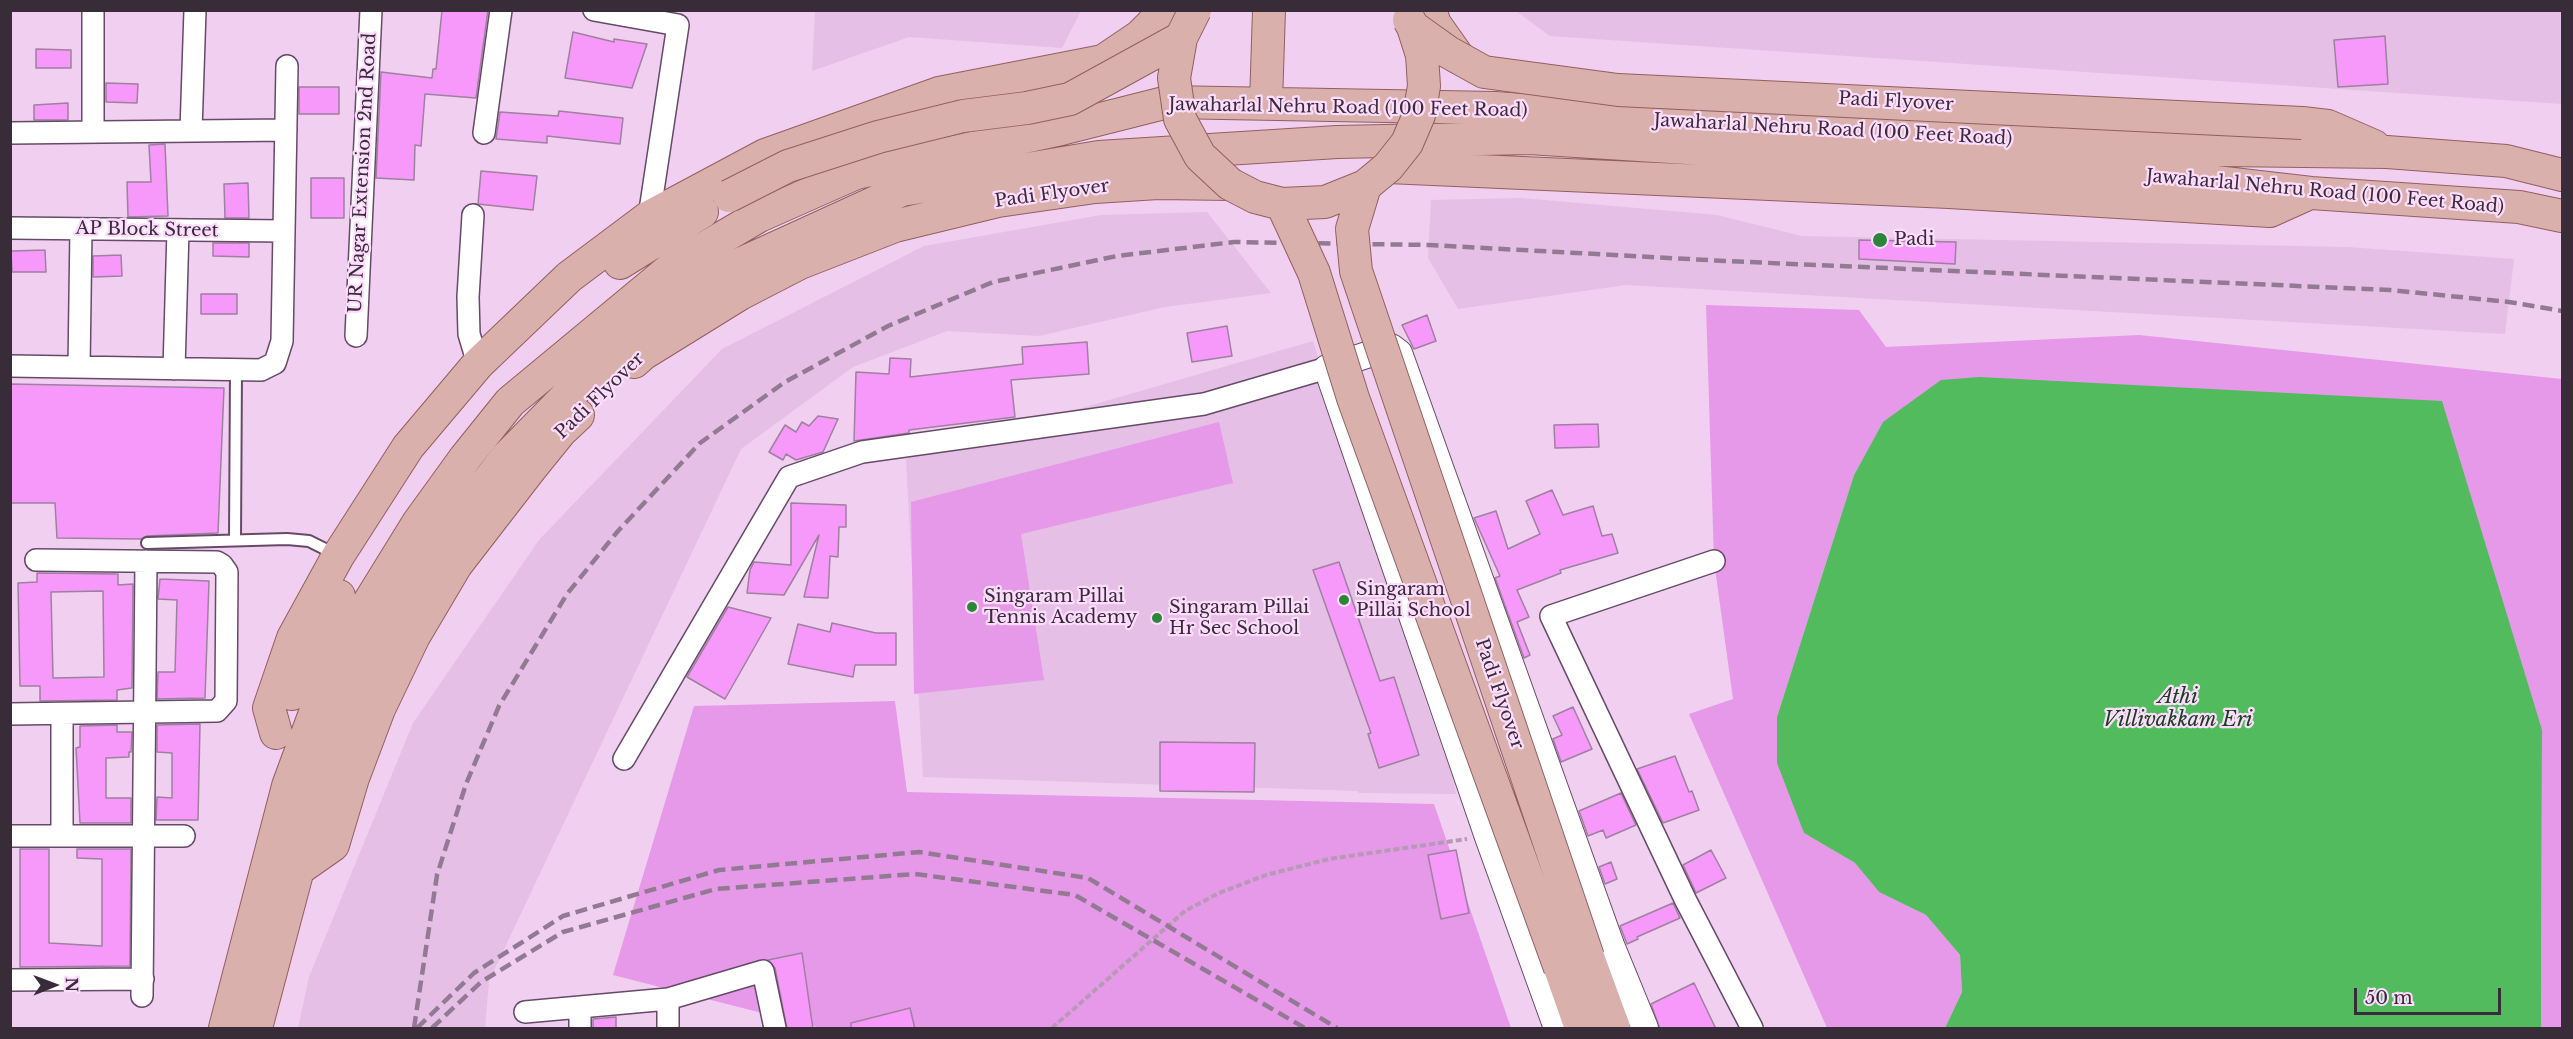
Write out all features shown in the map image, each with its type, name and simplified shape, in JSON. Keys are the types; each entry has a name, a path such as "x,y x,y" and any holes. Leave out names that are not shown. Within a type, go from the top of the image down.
{"main road":[{"path":"288,786 268,708 293,638 338,556 408,447 478,364 569,277 649,218 765,155 939,93 1103,61 1140,36 1166,10"},
{"name":"Padi Flyover","path":"1195,10 1181,38 1174,78 1180,119 1200,156 1230,184 1255,197 1282,204 1325,202 1376,177 1950,192 2270,211 2311,193"},
{"path":"1266,103 1269,10"},
{"path":"1415,16 1435,24 1495,108"},
{"name":"Padi Flyover","path":"1415,16 1448,52 1484,72 1618,90 2302,123 2328,126 2387,152"},
{"name":"Padi Flyover","path":"1415,16 1422,55 1422,96 1419,116 1407,143 1376,177 1352,229 1356,271 1614,1029"},
{"path":"276,733 334,604 406,482 486,384 547,320 607,271 729,196 788,166 878,137 963,116 1027,108 1070,99 1181,38"},
{"path":"1019,76 1028,136"},
{"name":"Jawaharlal Nehru Road (100 Feet Road)","path":"225,1029 288,786 319,702 355,625 418,523 465,458 510,402 674,266 759,216 856,173 1028,136 1168,102 1495,108 1869,135 2221,150 2387,152 2506,161 2562,175"},
{"name":"Jawaharlal Nehru Road (100 Feet Road)","path":"256,1029 327,760 357,687 387,630 441,540 506,458 566,397 667,311 716,275 902,190 1099,157 1337,142 1529,138 2207,181 2311,193 2519,207 2562,216"},
{"name":"Padi Flyover","path":"296,871 333,845 353,778 379,709 414,636 456,565 561,431 643,354 740,294 780,273 895,226 998,201 1095,186 1158,183 1230,184"},
{"name":"Padi Flyover","path":"1282,204 1314,273 1353,398 1581,1029"}],"street":[{"path":"93,10 93,131"},
{"path":"191,131 195,10"},
{"name":"UR Nagar Extension 2nd Road","path":"356,336 371,10"},
{"path":"484,133 501,10"},
{"path":"594,10 678,25 649,218"},
{"path":"10,366 261,370 275,363 282,341 287,66"},
{"path":"10,133 286,130"},
{"path":"473,215 468,297 469,334 478,364"},
{"name":"AP Block Street","path":"10,228 284,231"},
{"path":"79,367 81,229"},
{"path":"174,369 178,230"},
{"path":"624,759 789,477 862,452 1204,404 1391,347 1399,353 1607,934 1645,1029"},
{"path":"1327,368 1488,837 1557,1029"},
{"path":"10,714 217,711 226,701 227,572 222,565 217,562 146,552 36,560"},
{"path":"10,980 143,988 146,552"},
{"path":"1714,561 1551,616 1685,899 1752,1029"},
{"path":"62,714 63,836"},
{"path":"10,836 184,836"},
{"path":"525,1012 668,999 763,971 775,1029"},
{"path":"668,999 668,1029"},
{"path":"580,1007 580,1029"}],"lane":[{"path":"235,540 236,369"},
{"path":"146,552 235,540 309,541 338,556"}],"path":[{"path":"1052,1029 1185,911 1219,893 1266,875 1329,859 1488,837"}],"shaded area":[{"path":"815,10 1081,11 1062,48 909,37 812,71"},
{"path":"1516,11 2562,11 2562,104 1550,36"},
{"path":"1521,198 1717,215 1802,236 2347,247 2514,259 2505,334 1626,285 1458,309 1428,258 1431,200"},
{"path":"1207,212 1271,293 1165,307 1039,336 947,331 853,367 741,449 489,981 485,1028 298,1028 309,977 413,723 539,540 722,349 924,246 1101,215"},
{"path":"1706,305 1859,310 1886,347 2139,335 2562,379 2562,1028 2541,1028 2542,730 1883,422 1854,475 1777,717 1804,833 1855,863 1879,892 1926,915 1960,955 1962,992 1945,1028 1827,1028 1689,714 1733,699 1714,561"},
{"name":"Singaram Pillai Hr Sec School","path":"1313,341 1426,702 1453,778 1456,794 1359,793 1358,791 923,777 906,459"},
{"name":"Singaram Pillai Tennis Academy","path":"1219,422 1233,483 1021,534 1044,680 914,694 911,502"},
{"path":"895,701 907,792 1434,804 1511,1028 821,1028 613,975 694,706"}],"water":[{"name":"Athi Villivakkam Eri","path":"1979,377 2442,401 2542,730 2541,1028 1945,1028 1962,992 1960,955 1926,915 1879,892 1855,863 1804,833 1777,763 1777,717 1854,475 1883,422 1941,380"}],"building":[{"path":"442,10 488,10 476,98 425,94 421,146 415,145 414,180 376,178 381,72 432,78 433,69 436,69"},
{"path":"573,32 614,42 614,39 647,44 632,88 565,78"},
{"path":"2385,36 2388,84 2338,87 2334,40"},
{"path":"36,49 71,50 71,68 36,68"},
{"path":"106,83 138,84 137,103 106,102"},
{"path":"299,87 339,87 339,114 299,114"},
{"path":"68,103 68,120 34,120 34,105"},
{"path":"559,111 623,118 620,144 547,136 547,143 496,139 500,112 558,116"},
{"path":"165,144 168,216 128,217 127,182 151,182 149,145"},
{"path":"481,171 537,176 533,210 478,204"},
{"path":"311,178 344,178 344,218 311,218"},
{"path":"248,183 249,218 225,218 224,184"},
{"path":"1859,240 1956,242 1955,264 1859,259"},
{"path":"213,243 249,243 249,257 213,256"},
{"path":"45,250 46,272 12,272 11,251"},
{"path":"121,255 122,276 93,277 93,256"},
{"path":"201,294 237,294 237,314 201,314"},
{"path":"1427,315 1436,341 1414,349 1402,325"},
{"path":"1227,326 1232,356 1192,362 1187,333"},
{"path":"1087,342 1089,374 1011,380 1015,417 909,430 909,433 854,441 856,372 889,374 890,358 911,359 910,377 1023,364 1022,347"},
{"path":"10,384 224,388 218,533 147,536 141,539 57,538 55,503 10,503"},
{"path":"818,416 838,419 823,452 796,460 786,454 783,460 769,452 785,425 796,432 802,422 809,426"},
{"path":"1598,424 1599,447 1555,448 1554,425"},
{"path":"1552,490 1563,515 1593,506 1602,536 1612,534 1618,553 1560,570 1561,573 1517,590 1529,617 1517,622 1530,655 1524,658 1495,578 1500,576 1474,518 1496,511 1508,549 1540,534 1526,501"},
{"path":"791,503 846,505 846,527 839,527 838,557 830,556 828,598 804,597 819,535 784,595 747,593 750,570 754,562 791,565"},
{"path":"1339,562 1380,681 1394,677 1419,755 1379,768 1368,734 1371,733 1313,570"},
{"path":"37,573 118,574 118,585 133,584 132,688 117,690 117,700 40,701 40,686 20,686 18,583 37,582","holes":["103,591 104,677 53,678 51,592"]},
{"path":"160,579 209,581 205,698 157,699 158,672 175,672 177,600 158,599"},
{"path":"728,607 771,618 725,699 687,677"},
{"path":"832,623 876,633 896,633 896,665 855,665 853,677 788,664 798,624 830,632"},
{"path":"1573,707 1592,749 1561,762 1553,739 1562,735 1553,716"},
{"path":"200,724 198,820 156,820 157,797 172,798 172,753 157,752 157,725"},
{"path":"117,725 117,732 132,732 131,752 129,752 129,757 106,758 106,798 131,798 131,823 80,823 76,748 80,747 80,726"},
{"path":"1160,742 1255,743 1254,792 1160,791"},
{"path":"1675,756 1689,792 1692,791 1699,810 1663,823 1637,769"},
{"path":"1621,793 1636,825 1606,838 1603,830 1588,836 1579,811"},
{"path":"20,849 49,849 49,943 102,946 102,859 77,858 77,849 131,849 130,966 20,967"},
{"path":"1456,850 1469,913 1441,919 1428,855"},
{"path":"1711,850 1726,878 1696,893 1683,865"},
{"path":"1611,862 1617,879 1605,884 1599,867"},
{"path":"1673,903 1680,918 1637,937 1638,939 1627,944 1620,926"},
{"path":"802,953 813,1029 787,1029 775,968 768,960"},
{"path":"1694,983 1716,1029 1660,1029 1651,1004"},
{"path":"910,1008 915,1029 851,1029 851,1023"},
{"path":"616,1017 616,1029 593,1029 593,1019"}],"railway":[{"path":"414,1028 437,875 466,784 499,706 567,594 618,531 700,443 785,382 888,326 993,282 1117,256 1234,242 1429,245 1725,261 2390,290 2509,302 2562,311"},
{"path":"417,1028 474,973 563,916 719,870 919,852 1088,878 1337,1028"},
{"path":"432,1028 481,982 563,932 716,889 915,874 1075,895 1305,1028"}],"place":[{"name":"Padi","path":"1880,240"},
{"name":"Singaram Pillai School","path":"1344,600"},
{"name":"Singaram Pillai Tennis Academy","path":"972,607"},
{"name":"Singaram Pillai Hr Sec School","path":"1157,618"}]}
